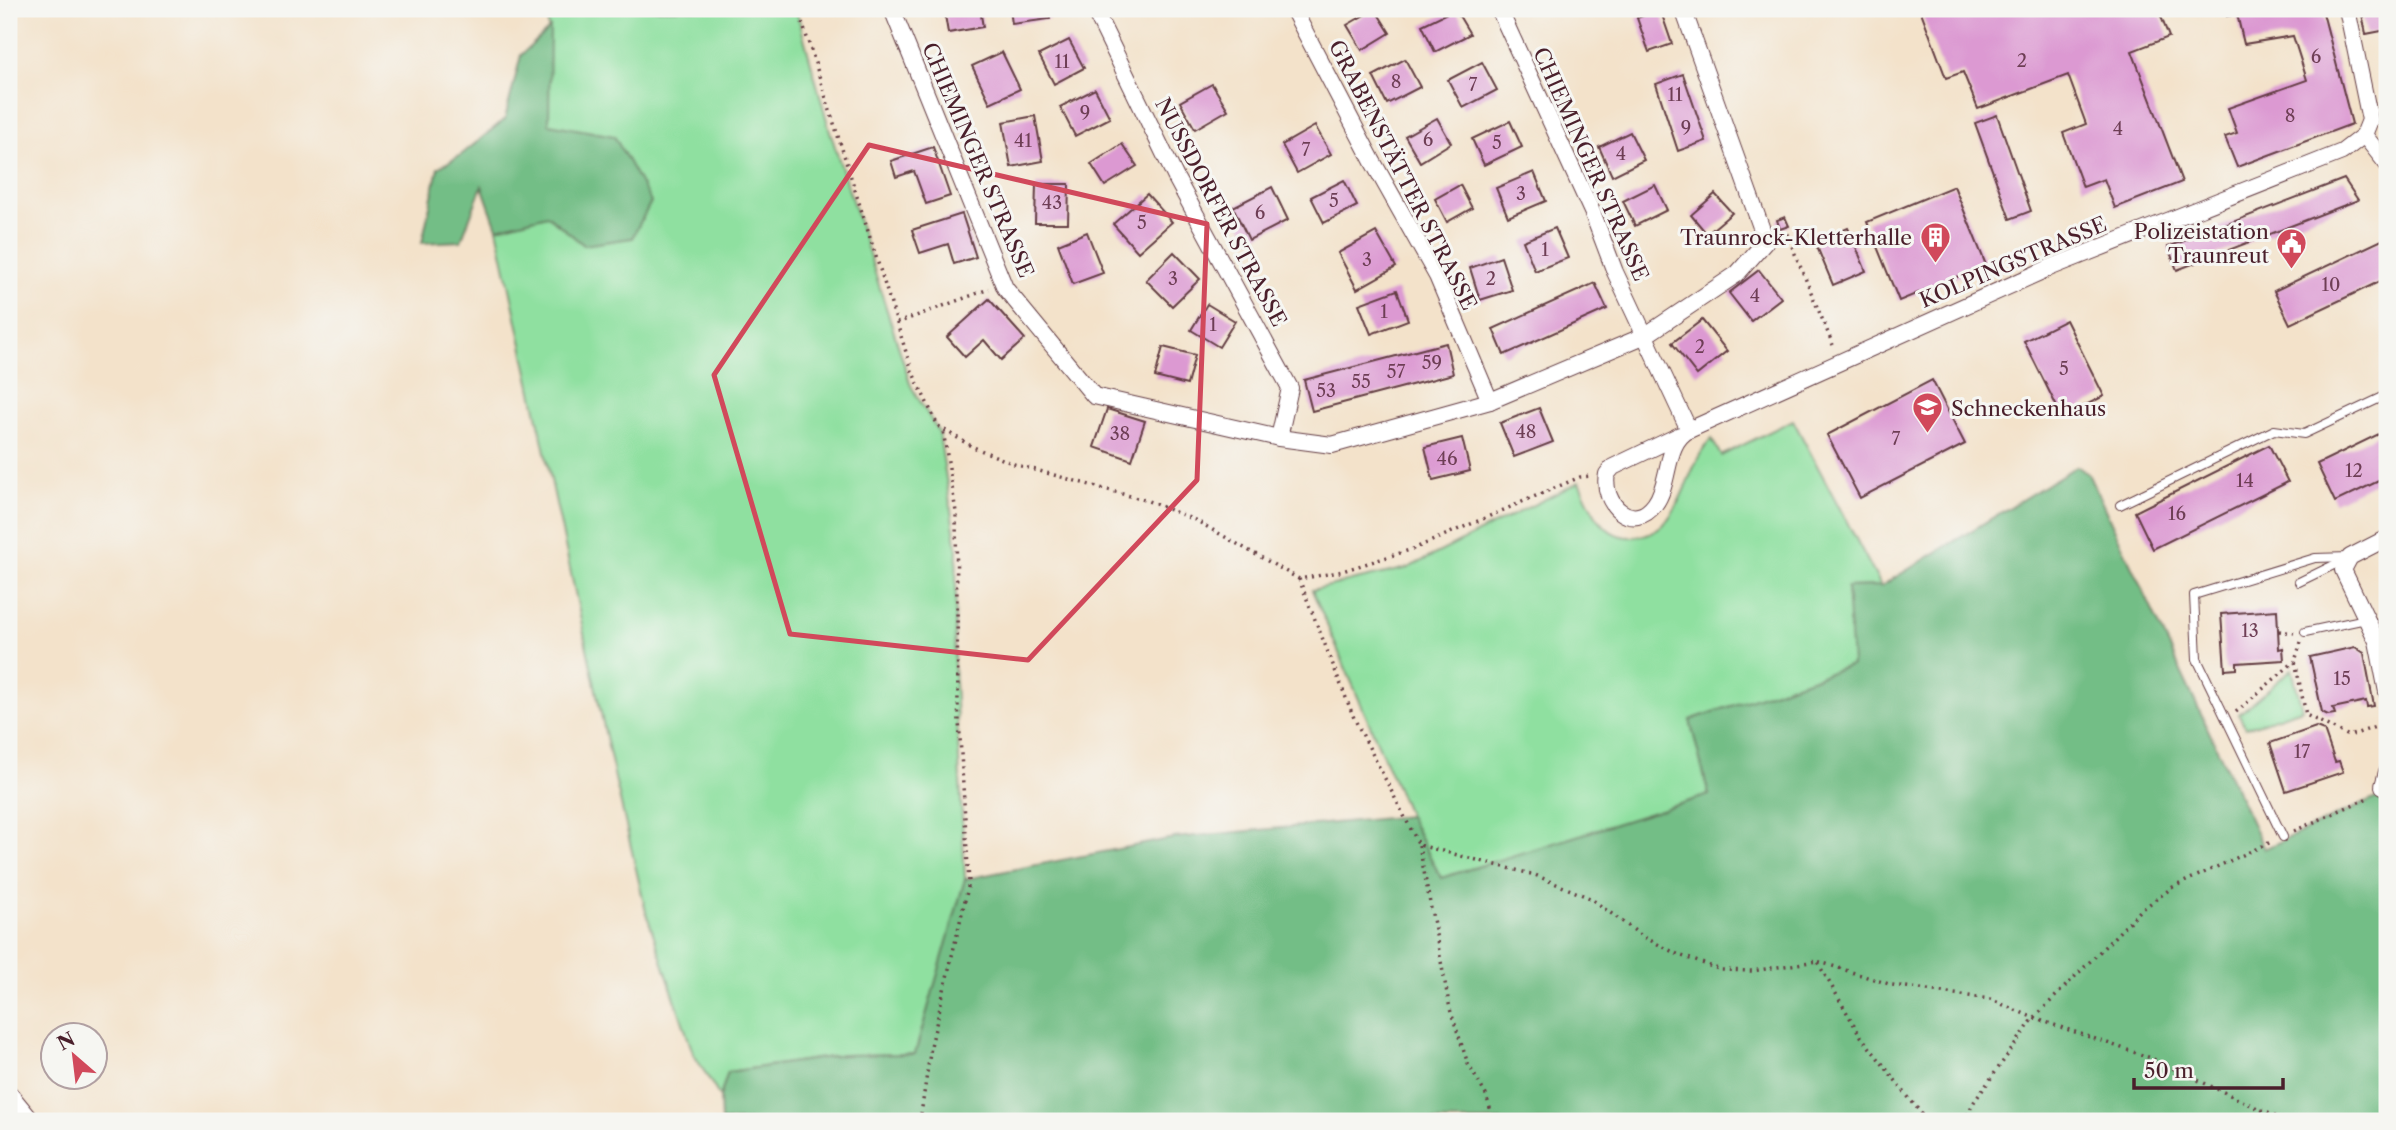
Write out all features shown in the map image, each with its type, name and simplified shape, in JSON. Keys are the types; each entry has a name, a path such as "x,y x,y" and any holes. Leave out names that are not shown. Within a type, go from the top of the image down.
{"street":[{"name":"CHIEMINGER STRASSE","path":"892,9 1003,283 1094,396 1279,438 1332,445 1490,401 1646,335"},
{"name":"NUSSDORFER STRASSE","path":"1094,9 1176,178 1290,388 1279,438"},
{"name":"GRABENSTÄTTER STRASSE","path":"1293,9 1373,162 1437,276 1490,401"},
{"name":"CHIEMINGER STRASSE","path":"1499,9 1646,335 1685,433"},
{"path":"1646,335 1737,274 1766,241 1683,9"},
{"path":"2347,9 2370,111 2364,135 2387,164"},
{"name":"KOLPINGSTRASSE","path":"1606,474 1613,467 1839,360 2049,268 2342,152 2364,135"},
{"path":"1606,474 1606,492 1617,510 1627,515 1647,512 1660,496 1685,433"},
{"path":"2387,538 2350,557 2344,566 2344,575 2377,641 2387,692"},
{"path":"9,1093 32,1121"}],"lane":[{"path":"2120,505 2274,430 2304,434 2387,395"},
{"path":"2299,582 2350,557"},
{"path":"2283,837 2197,659 2194,595 2315,558 2350,557"},
{"path":"2305,632 2366,619"}],"path":[{"path":"798,9 912,371 941,428 956,512 958,705 969,883 931,1046 920,1121"},
{"path":"1766,241 1786,232 1839,360"},
{"path":"897,324 1003,283"},
{"path":"941,428 971,446 1014,464 1148,501 1197,521 1300,579 1354,718 1419,845 1450,1009 1468,1064 1486,1095 1494,1121"},
{"path":"1300,579 1339,572 1413,549 1580,477 1606,474"},
{"path":"2279,631 2305,632 2295,661 2306,715 2349,736 2387,723"},
{"path":"2226,718 2295,661"},
{"path":"1964,1121 1973,1102 2034,1018 2141,910 2173,887 2372,796 2385,779"},
{"path":"1419,845 1535,875 1590,898 1642,936 1679,955 1721,970 1752,971 1817,961 1892,985 1990,999 2034,1018 2151,1058 2285,1121"},
{"path":"1817,961 1860,1035 1927,1121"}],"highlighted area":[{"path":"869,145 1207,224 1197,480 1028,660 790,634 714,375"}],"green space":[{"path":"548,9 796,9 829,128 911,386 939,433 957,549 954,662 965,879 915,1054 844,1055 728,1072 720,1097 693,1053 646,912 497,228 547,215 584,245 614,137 549,124"},
{"path":"550,28 549,124 614,136 651,202 632,238 584,245 547,215 497,228 482,186 461,241 422,243 438,168 461,155 505,119 521,55"},
{"path":"1793,420 1881,586 1847,587 1853,665 1690,720 1709,795 1441,878 1409,816 1312,590 1408,568 1579,482 1598,518 1612,532 1631,537 1649,533 1662,525 1673,513 1694,467 1712,439 1721,456"},
{"path":"2077,466 2089,475 2264,849 2387,793 2387,1121 721,1121 720,1097 728,1072 844,1055 915,1054 965,879 1174,838 1409,816 1441,878 1709,795 1690,720 1852,665 1847,587 1881,586"},
{"path":"2292,669 2302,709 2245,728 2239,714"}],"building":[{"path":"944,9 980,9 983,27 948,33"},
{"path":"1010,9 1049,9 1050,19 1012,24"},
{"path":"1375,9 1390,33 1362,50 1347,25"},
{"path":"1455,9 1470,34 1435,52 1422,25"},
{"path":"1660,9 1672,44 1649,52 1637,18"},
{"path":"1920,9 2158,9 2169,37 2132,51 2182,182 2115,208 2104,179 2083,187 2063,133 2086,124 2068,75 1978,109 1963,72 1946,78"},
{"path":"2226,9 2322,9 2352,124 2237,167 2225,137 2237,133 2228,108 2307,80 2293,36 2244,44 2237,14 2227,16"},
{"path":"2361,9 2387,9 2387,30 2366,34"},
{"path":"1069,40 1084,68 1054,84 1039,55"},
{"path":"1002,52 1020,89 990,103 972,66"},
{"path":"1405,59 1420,87 1387,104 1373,76"},
{"path":"1482,62 1497,90 1463,108 1448,80"},
{"path":"1683,74 1706,141 1678,151 1656,84"},
{"path":"1212,84 1228,110 1195,129 1180,102"},
{"path":"1095,89 1110,118 1075,136 1060,107"},
{"path":"1997,115 2031,211 2010,219 1975,123"},
{"path":"1035,116 1043,161 1011,167 1003,122"},
{"path":"1437,118 1451,143 1420,162 1405,136"},
{"path":"1510,121 1522,147 1484,165 1472,139"},
{"path":"1315,126 1331,154 1297,173 1282,145"},
{"path":"1630,132 1644,160 1612,176 1599,147"},
{"path":"1122,144 1137,166 1105,186 1091,164"},
{"path":"933,147 950,196 926,204 914,171 896,177 891,161"},
{"path":"1534,172 1546,201 1508,217 1496,188"},
{"path":"2344,179 2358,200 2177,270 2168,247"},
{"path":"1344,180 1357,206 1324,223 1311,197"},
{"path":"1036,184 1069,184 1068,223 1035,223"},
{"path":"1460,185 1472,208 1447,222 1435,199"},
{"path":"1655,185 1667,210 1635,226 1623,201"},
{"path":"1954,186 1986,265 1899,301 1867,222"},
{"path":"1272,187 1288,220 1249,240 1233,207"},
{"path":"1147,194 1172,222 1138,252 1113,224"},
{"path":"1715,194 1732,213 1707,234 1691,215"},
{"path":"962,214 976,257 954,264 948,244 920,253 912,230"},
{"path":"1785,217 1789,226 1780,229 1777,220"},
{"path":"1555,228 1568,258 1535,271 1523,241"},
{"path":"1848,228 1866,271 1833,285 1815,242"},
{"path":"1087,232 1103,273 1073,284 1058,244"},
{"path":"1376,232 1396,267 1357,289 1338,253"},
{"path":"2384,239 2387,244 2387,278 2290,324 2274,291"},
{"path":"1174,252 1200,279 1172,306 1146,280"},
{"path":"1501,257 1512,290 1480,300 1470,268"},
{"path":"1759,270 1781,298 1751,321 1729,293"},
{"path":"1595,283 1607,309 1504,355 1493,329"},
{"path":"1397,290 1408,320 1371,334 1359,304"},
{"path":"989,299 1025,339 1001,360 984,340 965,357 947,337"},
{"path":"1207,304 1235,321 1219,347 1191,330"},
{"path":"1702,320 1727,351 1697,375 1672,343"},
{"path":"2066,320 2104,396 2062,417 2024,341"},
{"path":"1446,343 1453,374 1312,411 1304,380"},
{"path":"1163,347 1195,355 1187,385 1155,377"},
{"path":"1932,380 1965,444 1860,498 1827,435"},
{"path":"1539,408 1553,442 1514,457 1500,423"},
{"path":"1107,409 1145,421 1132,460 1094,447"},
{"path":"2387,430 2387,477 2335,502 2317,464"},
{"path":"1462,438 1470,471 1433,480 1425,447"},
{"path":"2269,445 2288,482 2153,549 2135,512"},
{"path":"2277,610 2279,649 2283,648 2284,660 2237,663 2237,669 2225,670 2221,614"},
{"path":"2355,647 2364,653 2374,706 2367,707 2366,701 2333,708 2335,714 2328,715 2322,712 2310,657"},
{"path":"2316,727 2324,730 2335,762 2339,761 2343,772 2286,791 2270,743"}],"place":[{"name":"Traunrock-Kletterhalle","path":"1935,264"},
{"name":"Polizeistation Traunreut","path":"2292,270"},
{"name":"Schneckenhaus","path":"1928,435"}]}
